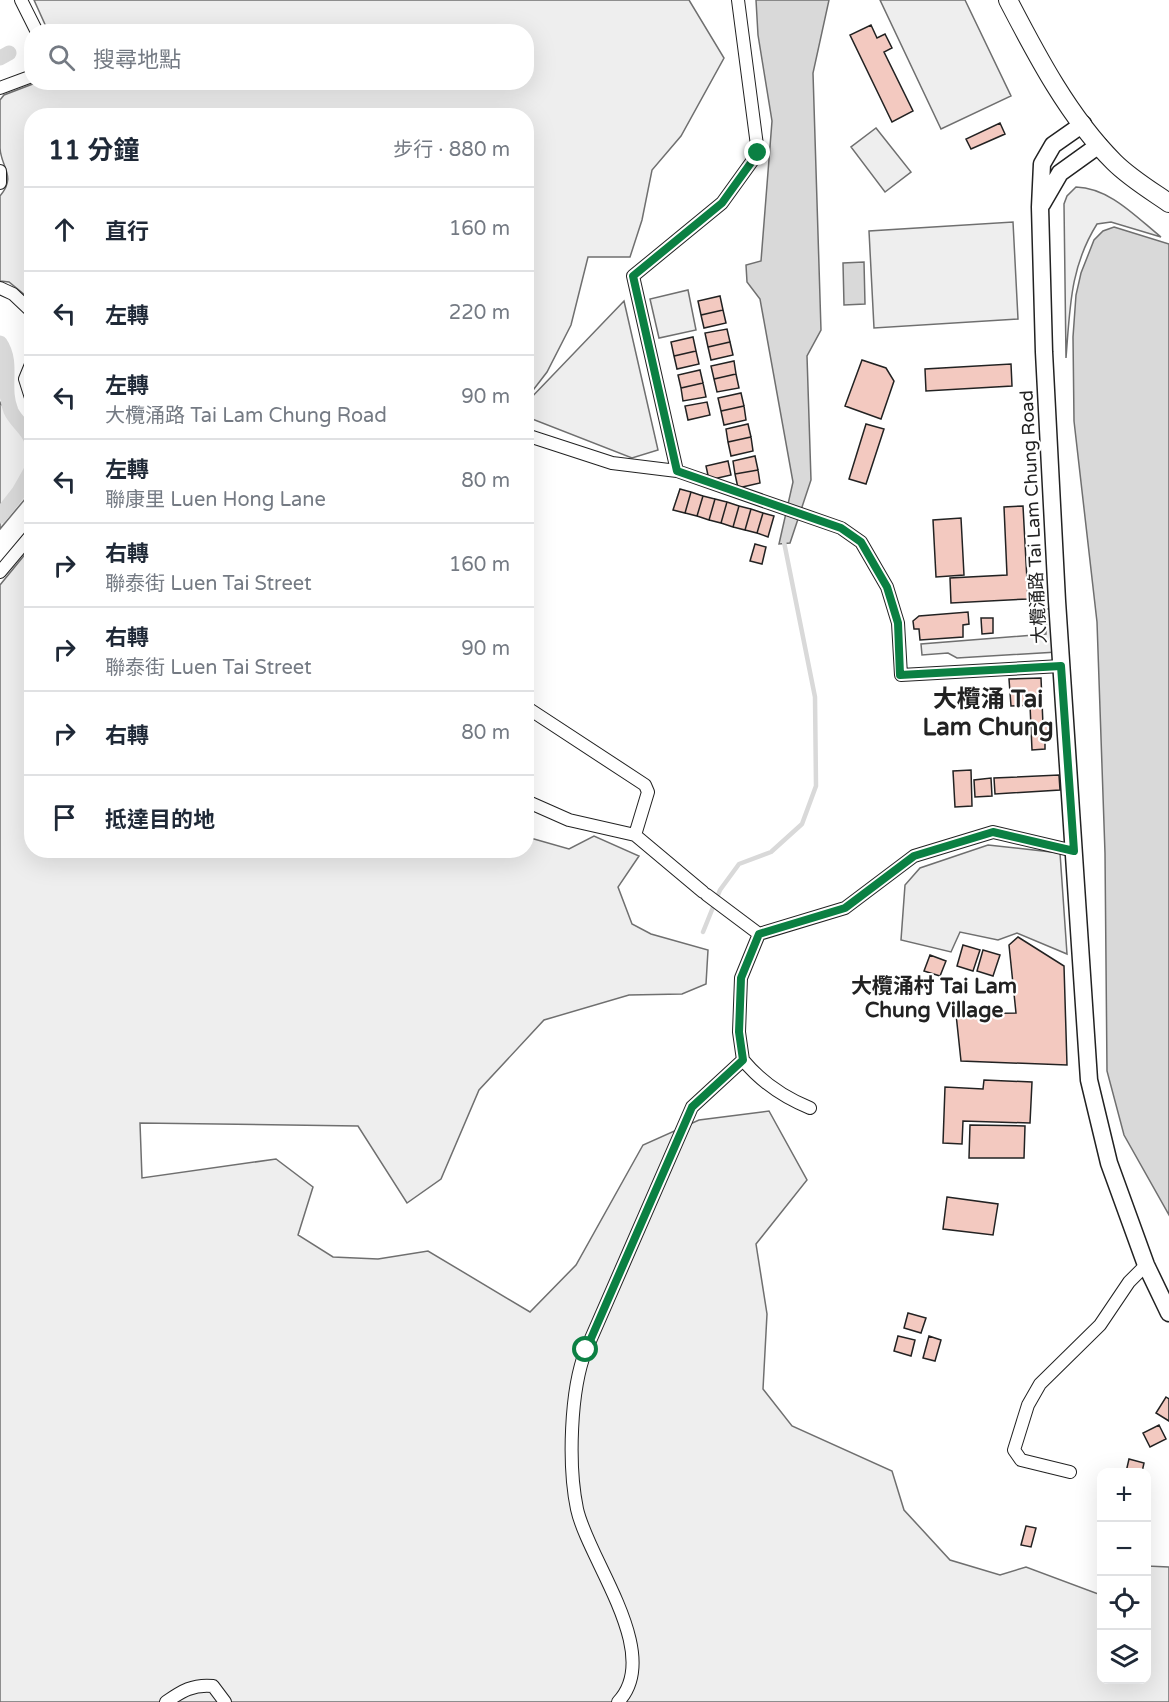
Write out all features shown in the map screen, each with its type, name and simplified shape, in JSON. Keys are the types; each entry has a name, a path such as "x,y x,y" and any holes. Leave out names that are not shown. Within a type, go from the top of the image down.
{"main road":[{"path":"1008,0 1043,65 1099,145 1136,180 1169,203"}],"street":[{"path":"21,0 33,24"},
{"path":"677,471 633,276 722,203 758,153 738,0"},
{"path":"0,88 24,79"},
{"name":"大欖涌路 Tai Lam Chung Road","path":"1083,124 1053,145 1042,164 1040,207 1044,352 1061,666 1089,1080 1109,1163 1146,1264 1169,1313"},
{"path":"1040,207 1060,173 1099,145"},
{"path":"0,171 0,183"},
{"path":"0,288 13,294 24,304"},
{"path":"534,438 612,463 677,471 783,510 841,528 861,542 887,587 898,623 900,675 1061,666"},
{"path":"0,572 24,544"},
{"path":"534,712 645,785 648,792 634,835"},
{"path":"534,805 569,820 634,835 705,894 759,934"},
{"path":"759,934 845,908 914,856 993,832 1074,851"},
{"path":"759,934 741,978 739,1032 743,1060 765,1084 787,1099 810,1108"},
{"path":"618,1702 630,1682 630,1643 622,1614 577,1510 573,1471 575,1382 586,1350 692,1107 743,1060"},
{"path":"1070,1472 1021,1460 1015,1455 1014,1450 1021,1423 1040,1384 1100,1326 1129,1282 1146,1264"},
{"path":"166,1702 186,1688 198,1684 213,1686 225,1702"}],"shaded area":[{"path":"34,0 689,0 724,58 681,136 652,170 642,220 630,257 588,257 571,325 547,372 534,389 534,108 24,108 24,294 9,282 0,281 0,196 5,189 8,177 0,148 0,100 4,95 24,87 24,90 534,90 534,24 45,24"},
{"path":"756,0 829,0 813,73 821,330 807,356 811,480 790,543 779,544 793,482 760,299 747,282 746,265 761,261 772,121 758,35"},
{"path":"880,0 965,0 1011,96 941,129"},
{"path":"876,128 911,172 885,192 851,147"},
{"path":"1076,187 1100,192 1111,198 1161,237 1111,222 1097,224 1081,256 1076,272 1070,305 1066,358 1064,204 1067,196"},
{"path":"1013,222 1018,319 874,328 869,231"},
{"name":"大欖涌 Tai Lam Chung","path":"1114,227 1169,244 1169,1215 1124,1135 1107,1071 1105,853 1097,622 1074,421 1073,337 1076,295 1081,273 1094,240 1103,231"},
{"path":"864,262 865,304 844,305 843,263"},
{"path":"688,290 696,330 659,338 650,299"},
{"path":"624,301 658,450 632,458 534,420 534,395"},
{"path":"0,402 16,426 24,431 24,500 0,529"},
{"path":"24,556 24,858 534,858 534,839 569,849 594,836 639,856 618,887 632,924 651,934 708,950 706,984 682,994 629,995 544,1020 479,1090 441,1179 407,1203 358,1126 140,1123 142,1178 276,1159 313,1187 298,1235 333,1257 378,1259 428,1251 530,1312 576,1265 643,1145 699,1120 769,1111 807,1180 756,1244 767,1314 763,1389 792,1426 892,1471 904,1510 950,1560 1000,1575 1026,1567 1097,1594 1097,1684 1151,1684 1151,1566 1169,1567 1169,1702 0,1702 0,585"},
{"path":"1045,609 1054,609 1057,652 957,658 948,653 922,655 921,644 1046,634"},
{"path":"988,845 1060,853 1067,954 1017,933 998,940 960,932 951,952 901,940 905,885 920,868"}],"building":[{"path":"871,25 877,38 885,34 892,48 884,52 913,111 892,122 850,35"},
{"path":"1000,123 1005,134 971,149 966,139"},
{"path":"720,296 723,310 701,315 698,301"},
{"path":"723,310 726,323 704,328 701,315"},
{"path":"727,329 730,342 708,347 705,333"},
{"path":"693,337 696,351 674,356 671,342"},
{"path":"730,342 733,355 711,360 708,347"},
{"path":"696,351 699,364 677,369 674,356"},
{"path":"862,360 886,368 894,381 881,419 845,406"},
{"path":"734,361 736,374 714,379 711,366"},
{"path":"1011,364 1012,386 926,391 925,369"},
{"path":"700,370 703,383 681,388 678,375"},
{"path":"736,374 739,388 717,392 714,379"},
{"path":"703,383 706,397 683,401 681,388"},
{"path":"741,393 744,406 721,411 718,398"},
{"path":"707,402 710,415 688,420 685,406"},
{"path":"744,406 746,420 724,425 721,411"},
{"path":"748,424 751,437 728,442 726,429"},
{"path":"866,424 884,429 866,484 849,479"},
{"path":"751,437 753,451 731,456 728,442"},
{"path":"755,456 758,470 735,474 733,461"},
{"path":"728,461 731,475 709,480 706,466"},
{"path":"758,470 760,483 738,488 735,474"},
{"path":"680,489 691,492 685,513 673,510"},
{"path":"691,492 703,496 697,516 685,513"},
{"path":"703,496 715,499 709,520 697,516"},
{"path":"715,499 727,502 721,523 709,520"},
{"path":"727,502 739,506 733,527 721,523"},
{"path":"739,506 751,509 745,530 733,527"},
{"path":"1023,506 1028,599 951,603 950,578 1007,575 1004,507"},
{"path":"751,509 763,513 757,533 745,530"},
{"path":"763,513 774,516 768,537 757,533"},
{"path":"961,518 964,575 936,577 933,520"},
{"path":"755,544 766,547 762,564 750,561"},
{"path":"968,612 969,624 963,625 963,637 920,640 919,629 914,629 913,621 919,616"},
{"path":"981,618 993,618 993,633 982,634"},
{"path":"1041,678 1043,725 1048,725 1049,739 1045,739 1045,749 1032,750 1030,705 1011,706 1009,679"},
{"path":"971,770 972,806 955,807 953,771"},
{"path":"1059,775 1060,790 995,794 994,778"},
{"path":"991,778 992,796 975,797 974,780"},
{"path":"1018,937 1064,966 1067,1065 961,1061 956,1014 1016,1013 1009,945"},
{"path":"963,945 980,950 973,971 957,966"},
{"path":"983,950 1000,955 993,976 977,971"},
{"path":"930,955 946,961 940,976 924,971"},
{"path":"984,1080 1032,1082 1030,1123 963,1121 962,1144 943,1143 945,1087 983,1089"},
{"path":"970,1125 1025,1126 1024,1158 969,1158"},
{"path":"947,1197 998,1204 993,1235 943,1229"},
{"path":"908,1313 926,1318 921,1333 904,1328"},
{"path":"898,1336 915,1340 911,1356 894,1351"},
{"path":"929,1336 941,1340 935,1361 923,1358"},
{"path":"1166,1397 1169,1399 1169,1421 1156,1413"},
{"path":"1159,1425 1166,1439 1150,1447 1143,1433"},
{"path":"1129,1459 1144,1463 1143,1468 1127,1468"},
{"path":"1026,1526 1036,1528 1031,1547 1021,1545"}],"waterway":[{"path":"0,58 9,53"},
{"path":"0,343 6,359 8,402 11,411 24,429"},
{"path":"0,516 24,483"},
{"path":"703,932 720,890 739,864 771,852 802,824 816,786 815,697 784,542 787,537"}],"district":[{"name":"大欖涌 Tai Lam Chung","path":"988,713"},
{"name":"大欖涌村 Tai Lam Chung Village","path":"934,998"}],"route":[{"path":"586,1350 692,1107 743,1060 739,1032 741,978 759,934 845,908 914,856 993,832 1074,851 1061,666 900,675 898,623 887,587 861,542 841,528 783,510 677,471 633,276 722,203 758,153"}]}
